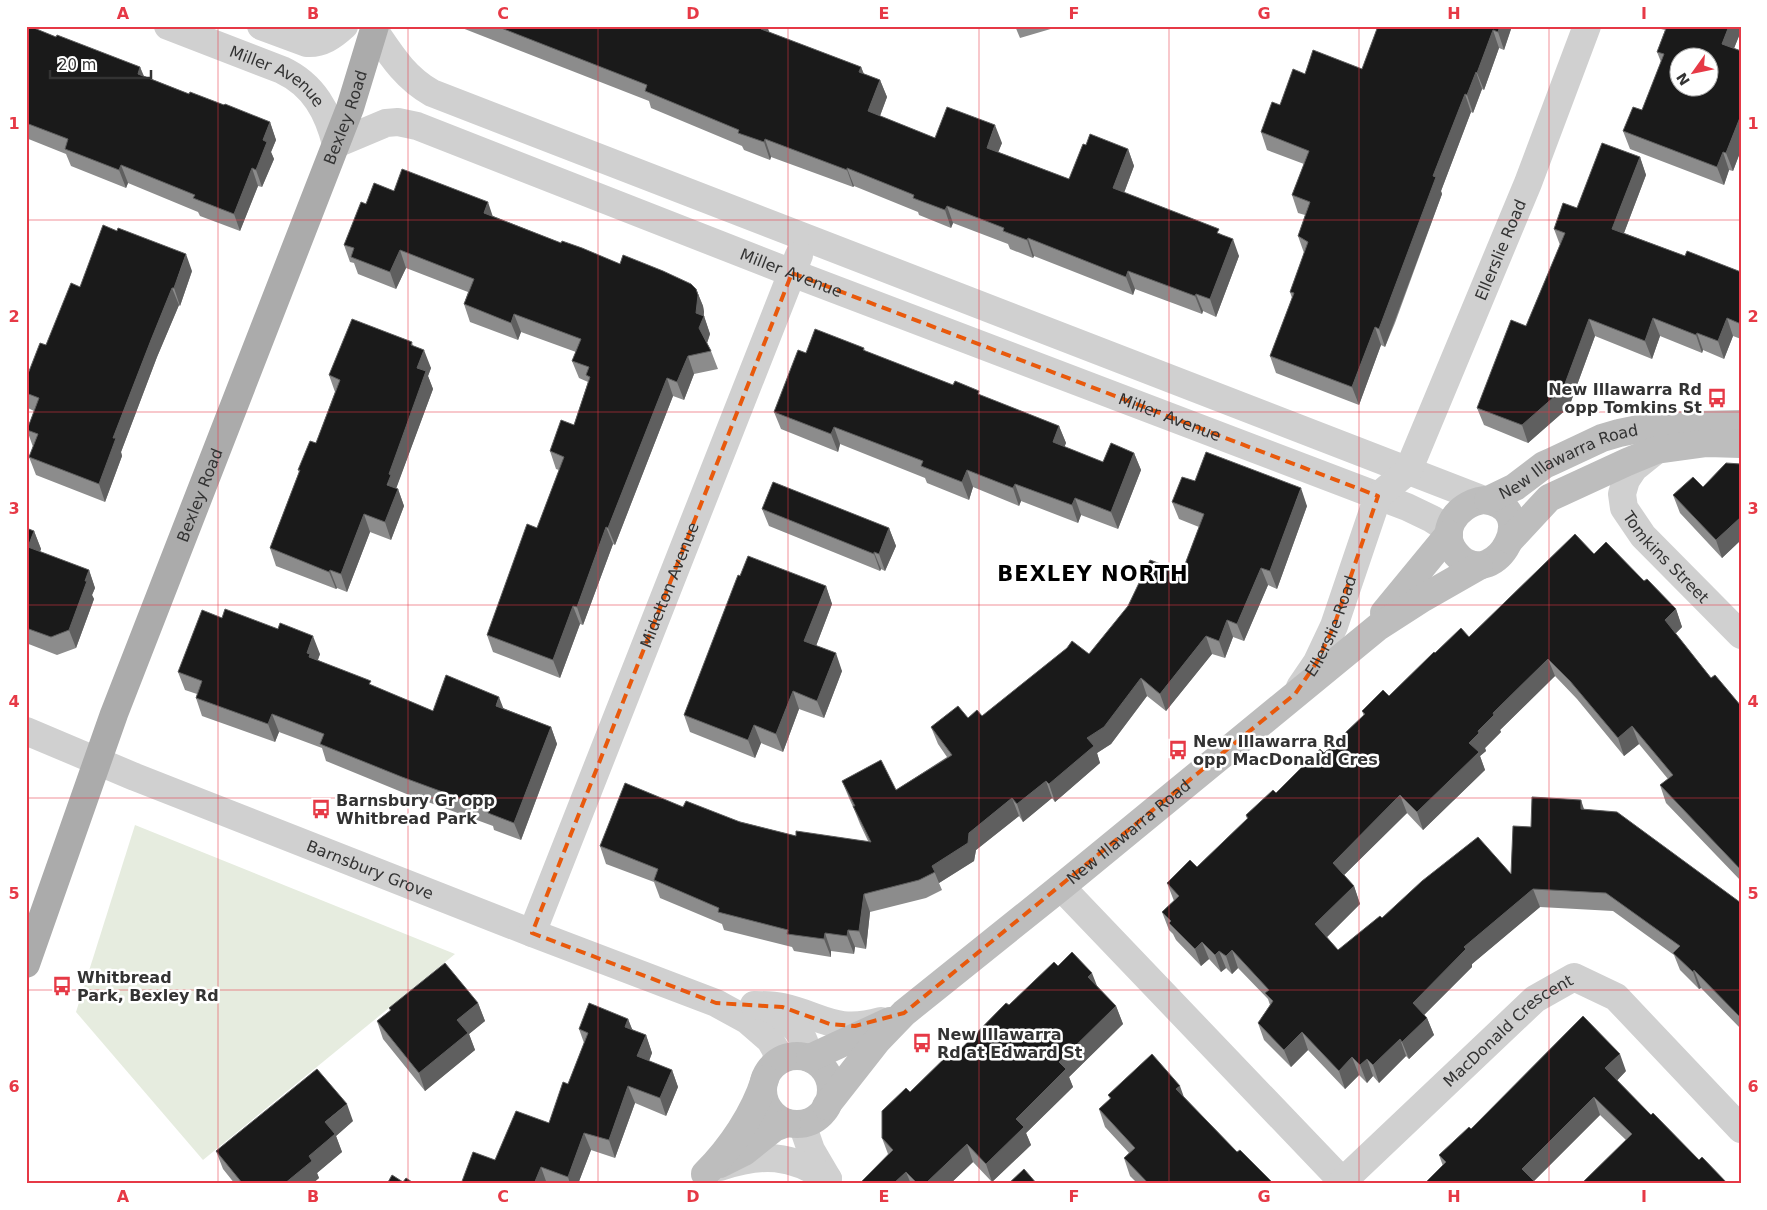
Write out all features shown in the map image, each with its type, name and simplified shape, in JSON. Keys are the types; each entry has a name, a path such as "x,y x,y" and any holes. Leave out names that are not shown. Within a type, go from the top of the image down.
{"main road":[{"name":"Bexley Road","path":"26,964 97,760 350,108 374,28"},
{"name":"New Illawarra Road","path":"1486,500 1516,488 1535,472 1553,461 1602,438 1654,426 1741,424"},
{"name":"New Illawarra Road","path":"1510,540 1552,497 1600,473 1656,450 1707,443 1741,444"},
{"path":"1486,500 1500,504 1508,513 1513,528 1510,540 1500,555 1488,564 1479,566 1470,564 1458,555 1451,544 1449,532 1453,520 1463,508 1474,502 1486,500"},
{"name":"New Illawarra Road","path":"1350,649 1378,620 1449,532"},
{"name":"New Illawarra Road","path":"826,1106 877,1041 904,1013 1061,887 1350,649 1396,615 1479,566"},
{"name":"New Illawarra Road","path":"808,1058 904,1013"},
{"path":"793,1056 808,1058 820,1066 828,1078 830,1096 826,1106 818,1116 812,1121 774,1128 744,1152 699,1179 718,1161 746,1121 771,1070 782,1059 793,1056"},
{"path":"771,1070 764,1091 767,1104 778,1119 795,1124"}],"street":[{"name":"Miller Avenue","path":"168,26 282,70 297,78 310,90 322,106 336,144 371,128 391,122 418,126 792,273 1419,512 1449,532"},
{"path":"261,26 314,44 327,39 344,26"},
{"name":"Ellerslie Road","path":"1408,471 1528,183 1587,26"},
{"path":"374,28 406,74 432,93 1486,500"},
{"name":"Midelton Avenue","path":"532,933 806,238"},
{"name":"Tomkins Street","path":"1656,450 1634,468 1626,480 1623,490 1624,508 1644,536 1741,635"},
{"path":"1378,496 1408,471"},
{"name":"Ellerslie Road","path":"1295,694 1317,662 1331,633 1378,496"},
{"name":"Barnsbury Grove","path":"26,731 135,777 716,1003 747,1020 770,1040 777,1052 771,1070"},
{"name":"MacDonald Crescent","path":"1061,887 1344,1182 1535,999 1574,977 1616,997 1741,1129"},
{"name":"Barnsbury Grove","path":"716,1003 754,1005 771,1010 795,1027 803,1038 808,1058"},
{"path":"754,1005 782,1007 830,1024 848,1027 876,1022 904,1013"},
{"path":"795,1124 830,1181"},
{"path":"699,1179 740,1161 771,1158 794,1161 815,1170 830,1181"}],"highlighted area":[{"path":"792,273 1378,496 1334,626 1317,662 1295,694 904,1013 855,1026 830,1024 782,1007 716,1003 532,933"}],"shaded area":[{"path":"135,825 455,954 203,1160 76,1012"}],"building":[{"path":"26,26 56,37 57,35 140,67 138,74 189,94 190,92 225,104 270,122 263,140 267,142 256,170 252,168 234,214 193,198 195,195 121,165 119,170 65,149 68,139 26,123"},
{"path":"496,26 762,26 761,29 861,67 859,72 880,80 868,111 935,138 947,107 995,125 987,148 1069,179 1083,144 1086,145 1090,134 1128,149 1113,188 1219,229 1217,233 1233,239 1210,299 1196,294 1195,296 1128,271 1126,277 1028,238 1027,240 1003,231 1004,228 947,206 945,210 913,198 914,195 847,168 847,170 765,139 764,142 738,133 739,130 645,91 647,85"},
{"path":"1378,26 1500,26 1498,32 1493,30 1477,73 1467,95 1465,94 1433,176 1436,177 1379,329 1375,327 1352,387 1270,356 1294,293 1290,292 1308,242 1298,236 1310,202 1292,195 1309,151 1261,132 1272,102 1280,105 1293,69 1305,74 1313,50 1362,69"},
{"path":"1667,26 1729,26 1722,44 1741,51 1741,115 1726,153 1723,152 1717,167 1623,131 1633,107 1642,110 1664,54 1657,52"},
{"path":"1602,143 1640,157 1612,229 1685,256 1687,251 1741,272 1741,324 1727,318 1718,341 1697,333 1696,335 1653,318 1645,341 1589,319 1563,389 1522,425 1477,408 1511,320 1526,326 1565,233 1554,229 1563,203 1577,208"},
{"path":"402,169 488,202 484,213 561,243 562,241 582,248 620,264 623,255 663,271 691,284 696,289 698,295 696,313 704,316 699,328 711,351 688,356 677,382 667,378 608,528 606,527 577,607 573,606 553,660 487,635 527,524 537,528 564,457 550,451 561,420 574,425 590,377 586,375 589,367 572,361 581,339 514,314 511,323 464,304 474,279 400,250 390,272 351,257 354,248 344,245 361,202 366,204 374,183 394,191"},
{"path":"103,225 117,231 118,228 186,254 113,438 116,438 99,484 29,457 38,434 27,430 39,398 26,393 26,379 40,343 46,345 71,283 80,287"},
{"path":"352,319 412,342 411,345 424,350 417,368 426,371 389,474 391,475 387,485 398,489 385,522 364,514 341,574 330,570 329,572 270,548 310,441 316,443 340,380 329,375"},
{"path":"815,329 953,385 955,381 979,391 978,394 1059,426 1053,442 1103,462 1111,443 1134,453 1111,512 1075,498 1072,505 1015,484 1013,488 967,470 962,482 921,466 923,461 834,427 831,434 774,412 798,350 806,353"},
{"path":"1206,452 1301,488 1270,571 1261,568 1237,624 1227,620 1219,641 1206,636 1160,694 1141,678 1104,727 1087,738 1094,746 1049,784 1046,781 1017,804 1012,798 969,833 968,843 932,866 935,872 919,880 864,894 859,931 848,930 847,936 825,933 824,939 787,934 788,930 718,912 719,908 654,880 658,869 600,846 625,783 683,807 686,801 740,822 796,836 796,831 871,842 842,781 881,760 896,790 952,755 931,727 958,706 968,718 977,710 982,716 1067,648 1072,641 1089,654 1128,606 1150,560 1182,572 1204,514 1172,502 1182,477 1195,481"},
{"path":"1726,463 1741,464 1741,517 1716,540 1673,495 1693,477 1703,487"},
{"path":"773,482 889,528 879,554 874,552 874,554 762,509"},
{"path":"26,528 34,531 28,547 89,570 85,581 87,581 69,630 51,637 26,628"},
{"path":"1575,534 1594,554 1606,542 1644,581 1647,579 1676,609 1665,620 1711,678 1715,675 1741,706 1741,870 1660,785 1673,775 1632,726 1618,738 1570,681 1548,659 1493,713 1494,715 1469,743 1479,752 1417,812 1400,795 1333,863 1354,886 1315,924 1338,950 1380,916 1382,918 1422,881 1478,837 1511,874 1513,826 1531,827 1532,797 1581,800 1581,809 1617,812 1741,903 1741,1018 1694,970 1693,972 1673,953 1680,946 1606,893 1533,889 1464,947 1466,949 1413,1003 1427,1018 1402,1042 1400,1039 1373,1065 1367,1059 1360,1065 1352,1057 1339,1071 1302,1032 1284,1050 1258,1023 1273,1001 1265,993 1269,990 1232,950 1226,956 1219,951 1215,955 1202,942 1195,949 1169,923 1171,921 1162,912 1179,896 1167,883 1190,860 1197,867 1248,818 1246,815 1273,790 1276,793 1320,749 1324,753 1365,714 1362,711 1383,690 1389,696 1461,628 1469,637"},
{"path":"748,556 826,586 804,641 836,653 817,701 793,691 776,734 754,725 748,740 684,715 738,575 740,576"},
{"path":"225,609 278,629 280,623 313,636 307,653 310,654 309,657 371,681 369,684 433,711 446,675 499,697 496,706 551,727 514,823 488,813 489,809 320,744 324,734 272,714 268,724 196,698 202,681 178,672 202,610 222,618"},
{"path":"1072,952 1092,973 1088,977 1116,1006 1059,1062 1066,1069 1016,1119 1024,1127 986,1164 967,1144 925,1184 918,1184 906,1172 893,1184 859,1184 893,1150 882,1138 882,1111 906,1088 910,1092 952,1051 955,1055 1006,1003 1009,1005 1054,962 1058,966"},
{"path":"445,963 478,1003 457,1020 468,1033 419,1073 377,1021 391,1010 389,1008"},
{"path":"589,1003 628,1019 625,1027 646,1035 637,1056 672,1070 660,1098 628,1086 609,1140 584,1133 568,1177 541,1167 534,1184 461,1184 473,1152 495,1160 516,1111 549,1123 563,1082 568,1084 588,1033 579,1029"},
{"path":"1583,1016 1620,1054 1605,1068 1651,1115 1653,1113 1699,1160 1702,1157 1728,1184 1581,1184 1632,1134 1594,1097 1522,1169 1537,1184 1424,1184 1446,1162 1439,1155 1469,1127 1471,1129"},
{"path":"1152,1054 1180,1086 1176,1089 1237,1152 1240,1150 1271,1181 1268,1184 1149,1184 1124,1158 1135,1148 1099,1109 1111,1098 1108,1095"},
{"path":"317,1069 347,1104 325,1122 335,1134 309,1156 312,1161 284,1184 243,1184 216,1151"},
{"path":"1024,1169 1037,1184 1008,1184"},
{"path":"392,1175 403,1182 406,1178 415,1184 387,1184"}],"place":[{"name":"New Illawarra Rd opp Tomkins St","path":"1717,398"},
{"name":"New Illawarra Rd opp MacDonald Cres","path":"1178,750"},
{"name":"Barnsbury Gr opp Whitbread Park","path":"321,809"},
{"name":"Whitbread Park, Bexley Rd","path":"62,986"},
{"name":"New Illawarra Rd at Edward St","path":"922,1043"}],"district":[{"name":"BEXLEY NORTH","path":"1093,574"}]}
